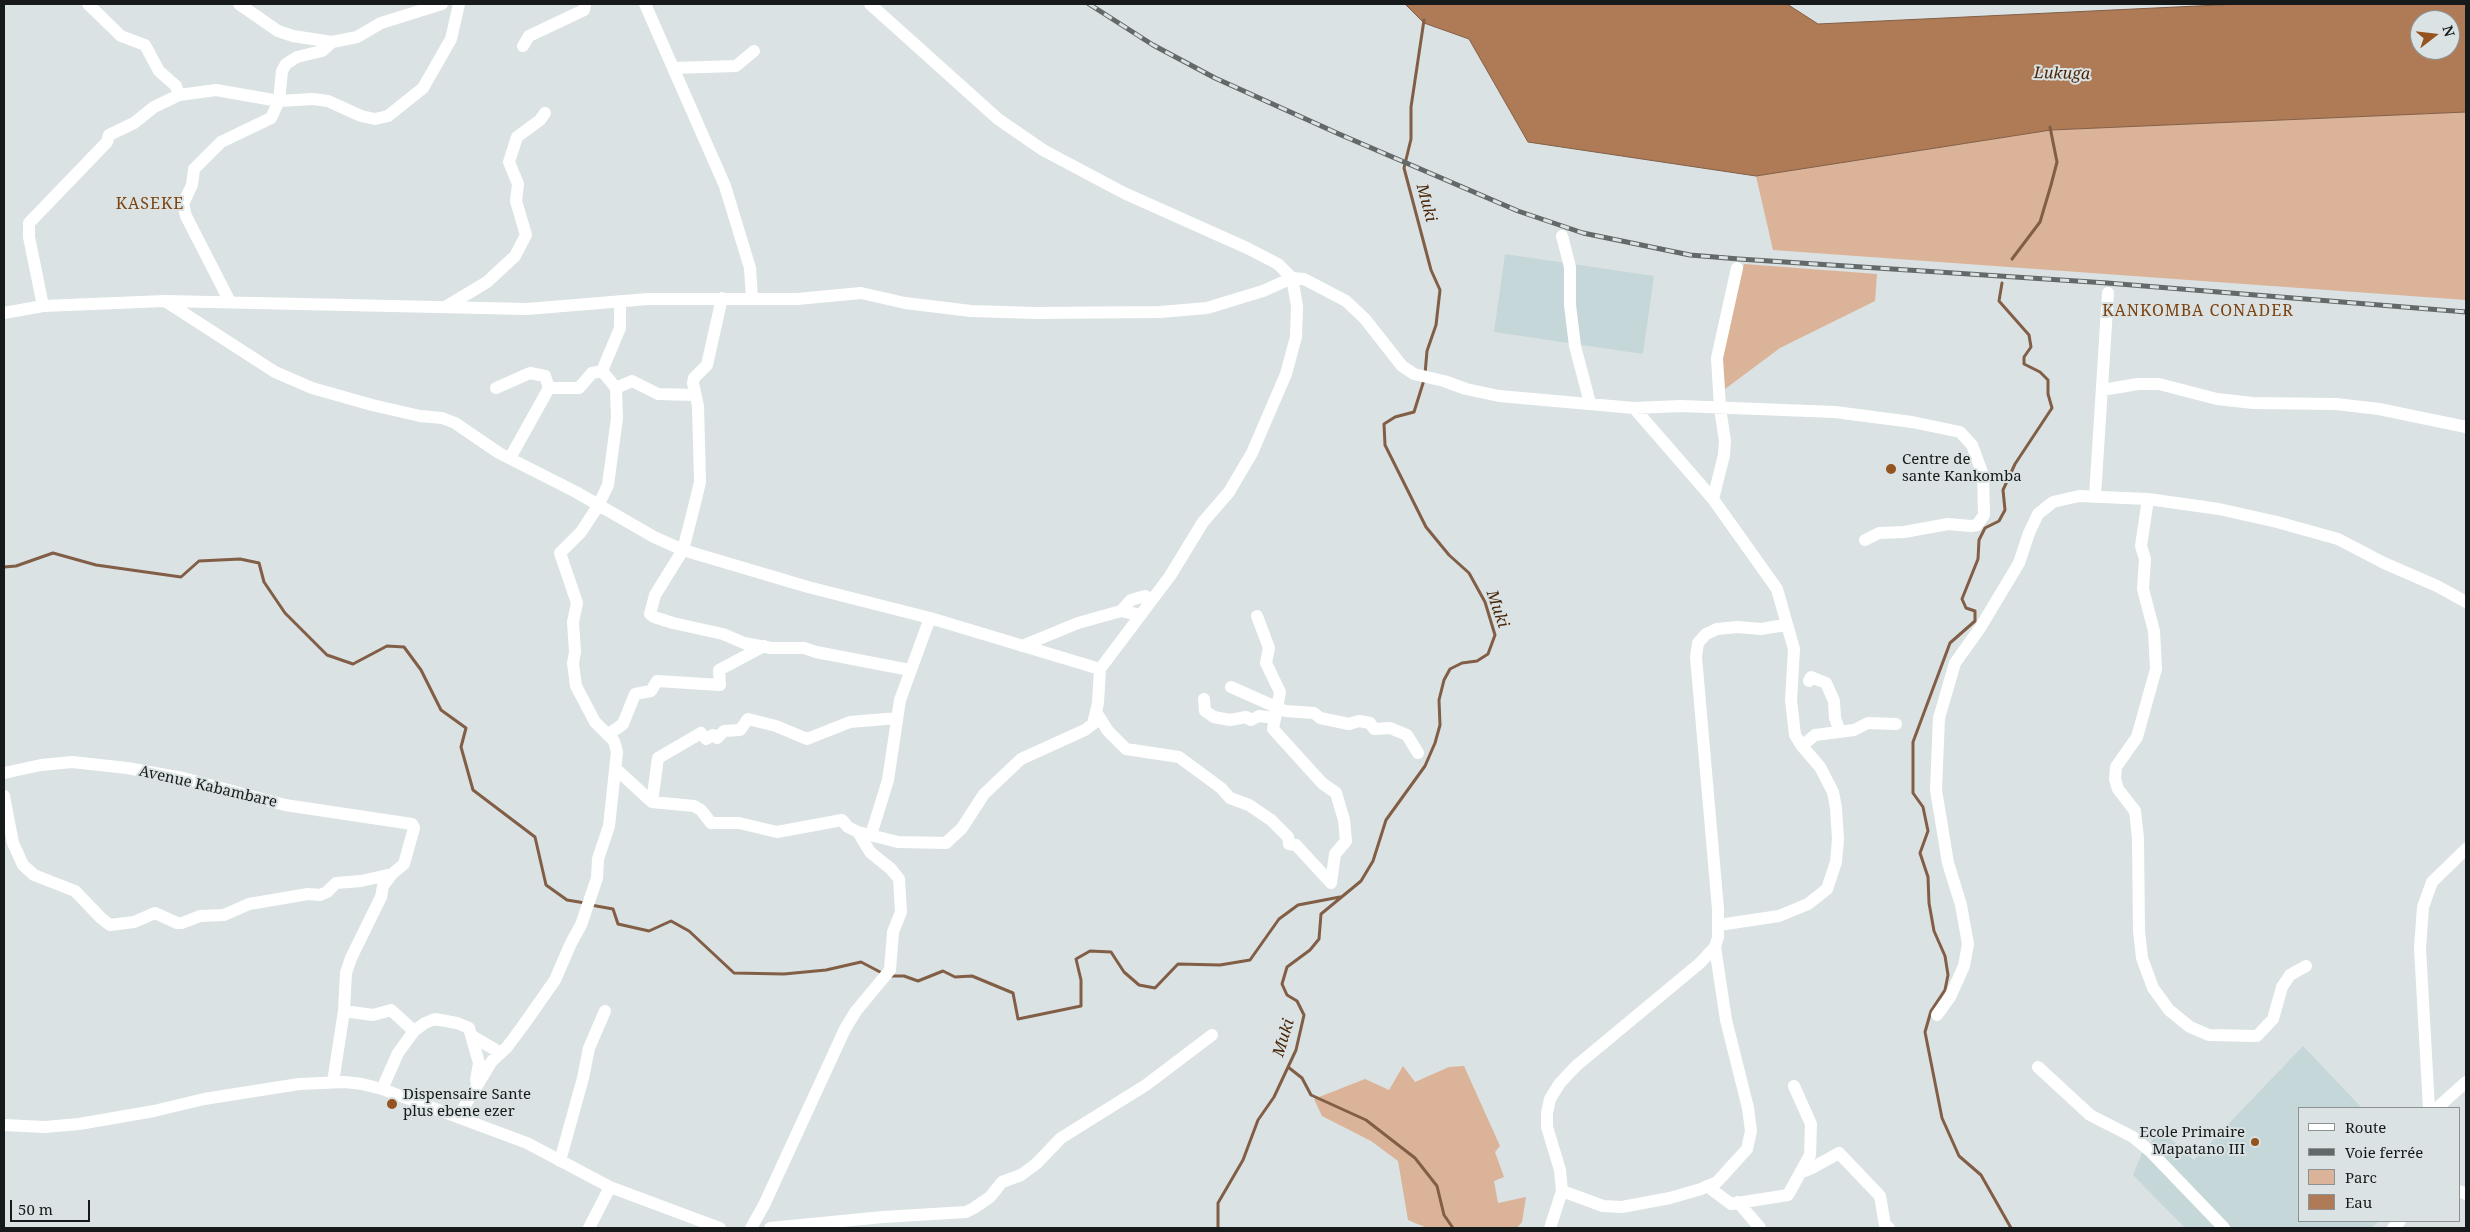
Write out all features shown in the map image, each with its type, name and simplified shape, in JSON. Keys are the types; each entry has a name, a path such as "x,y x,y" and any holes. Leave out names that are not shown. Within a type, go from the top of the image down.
{"street":[{"path":"88,4 121,36 146,45 159,71 176,86 178,95"},
{"path":"239,4 278,31 293,36 332,42 357,37 381,23 442,4"},
{"path":"43,306 29,237 29,224 103,146 109,135 134,123 154,107 178,95 216,90 278,101 313,99 328,101 361,116 375,119 388,116 424,88 450,39 459,4"},
{"path":"523,46 529,36 584,10 586,4"},
{"path":"645,4 725,186 750,268 752,298"},
{"path":"870,4 998,120 1043,150 1124,193 1247,248 1278,264 1292,278 1313,283 1346,301 1365,319 1402,366 1414,374 1499,396 1634,408 1681,406 1835,412 1912,422 1960,432 1972,446 1982,475 1984,516 1977,525 1948,524 1904,532 1879,533 1864,540"},
{"path":"230,302 192,230 183,204 198,162 220,142 260,125 270,118 278,101 282,71 286,64 297,57 322,52 332,42"},
{"path":"673,68 736,66 754,51"},
{"path":"447,306 487,282 515,256 526,235 516,201 518,184 509,162 517,137 540,120 545,113"},
{"path":"1562,236 1570,268 1570,305 1575,346 1590,403"},
{"path":"1713,499 1725,448 1717,358 1737,268"},
{"path":"4,313 43,306 165,301 527,309 620,301 722,298 797,299 861,293 905,303 971,311 1036,313 1160,312 1207,308 1263,290 1292,278"},
{"path":"616,769 652,802 694,806 701,810 711,823 738,822 777,832 842,820 848,827 858,832 898,842 946,843 962,828 984,794 1021,759 1085,730 1093,724 1100,669 1152,600 1190,545 1203,522 1229,492 1252,453 1270,414 1286,374 1296,337 1297,306 1292,278"},
{"path":"2095,496 2108,294"},
{"path":"722,298 707,365 694,378 698,406 700,482 683,550 655,594 650,614 654,618 723,634 744,643 804,648 910,670"},
{"path":"165,301 275,372 312,388 372,405 420,416 442,418 455,423 510,458 654,537 683,550 808,588 930,618 1100,669"},
{"path":"602,370 620,328 620,301"},
{"path":"458,1117 472,1091 499,1052 507,1047 522,1028 550,987 581,925 597,878 598,859 609,826 617,752 609,734 595,722 576,686 573,663 575,652 573,622 577,603 560,553 576,538 598,506 608,486 613,457 616,388 602,370"},
{"path":"549,388 578,388 592,373 602,370"},
{"path":"496,388 530,373 545,376 549,388 510,458"},
{"path":"616,388 632,382 658,394 695,395"},
{"path":"2102,390 2138,384 2159,384 2216,399 2253,403 2336,404 2379,408 2466,427"},
{"path":"1634,408 1713,499 1776,589 1785,625 1794,649 1790,700 1795,735 1820,767 1832,792 1836,808 1838,839 1836,862 1827,889 1808,904 1778,916 1719,925"},
{"path":"1937,1015 1950,997 1964,966 1968,944 1962,905 1948,863 1936,790 1939,718 1955,663 1980,628 2019,563 2029,533 2038,514 2053,502 2079,496 2095,496 2148,499 2219,509 2338,539 2384,563 2437,586 2466,602"},
{"path":"2148,499 2141,546 2145,558 2143,589 2154,631 2157,654 2156,669 2137,736 2116,767 2115,779 2118,790 2135,811 2138,838 2139,931 2142,958 2153,988 2169,1010 2190,1027 2209,1035 2257,1036 2273,1020 2282,987 2290,975 2306,966"},
{"path":"1121,611 1131,600 1145,596 1152,600"},
{"path":"1022,646 1078,623 1121,611 1141,615"},
{"path":"1096,712 1108,731 1126,749 1179,757 1221,788 1230,798 1249,805 1271,820 1288,837 1289,844 1296,845 1331,882 1335,854 1346,841 1344,820 1336,793 1322,783 1273,729 1280,692 1266,663 1269,648 1257,616"},
{"path":"871,835 888,780 897,718 910,670 930,618"},
{"path":"1562,1191 1604,1206 1622,1207 1670,1198 1718,1182 1747,1149 1751,1131 1743,1082 1726,1020 1715,947 1719,925 1697,667 1698,643 1706,634 1717,628 1761,629 1785,625"},
{"path":"609,734 623,724 635,694 651,691 658,681 720,685 719,670 764,646"},
{"path":"1809,681 1811,677 1826,683 1834,701 1835,718 1840,732"},
{"path":"1231,687 1276,713"},
{"path":"1204,699 1205,711 1214,717 1230,720 1246,717 1251,720 1259,716 1276,713 1314,713 1320,718 1349,724 1359,721 1370,723 1374,729 1390,728 1407,735 1418,753"},
{"path":"652,802 658,758 701,733 706,739 713,736 717,738 724,731 740,730 748,719 776,726 807,739 850,722 897,718"},
{"path":"1802,746 1815,735 1854,730 1868,723 1896,724"},
{"name":"Avenue Kabambare","path":"4,773 41,765 72,762 127,768 183,778 284,805 412,824 414,828 407,857 404,864 392,874"},
{"path":"4,796 14,843 23,865 34,875 75,891 101,918 110,924 134,922 155,913 177,923 182,923 200,916 224,915 249,904 308,894 320,895 327,892 336,883 361,881 392,874"},
{"path":"752,1228 845,1029 856,1011 890,970 892,932 901,912 899,880 891,869 870,852 858,832"},
{"path":"2429,1107 2420,948 2423,907 2432,882 2466,849"},
{"path":"333,1082 344,1011 344,981 351,958 381,897 383,886 392,874"},
{"path":"1550,1228 1562,1191 1560,1170 1547,1128 1546,1113 1550,1099 1560,1082 1576,1066 1700,963 1715,947"},
{"path":"344,1011 373,1015 391,1010 414,1031"},
{"path":"560,1161 584,1078 589,1048 605,1011"},
{"path":"382,1089 398,1053 414,1031 435,1019 457,1023 469,1028 479,1063 472,1091"},
{"path":"770,1228 883,1217 966,1212 990,1197 1002,1182 1021,1175 1036,1164 1061,1138 1146,1085 1212,1035"},
{"path":"472,1036 499,1052"},
{"path":"2038,1067 2085,1111 2133,1137 2151,1152 2224,1228"},
{"path":"4,1125 45,1127 79,1124 246,1092 333,1082 362,1084 382,1089 527,1143 610,1187 720,1228"},
{"path":"2438,1107 2466,1082"},
{"path":"1707,1186 1731,1204 1788,1194 1810,1155 1811,1124 1794,1086"},
{"path":"1800,1173 1839,1153 1880,1196 1886,1226 1889,1228"},
{"path":"589,1228 610,1187"},
{"path":"1738,1202 1760,1228"}],"shaded area":[{"path":"1505,254 1654,276 1643,354 1494,332"},
{"name":"Ecole Primaire Mapatano III","path":"2303,1046 2361,1107 2298,1107 2298,1222 2378,1222 2371,1228 2185,1228 2133,1175 2142,1153 2161,1130 2194,1160"}],"green space":[{"path":"2466,112 2466,300 1773,250 1756,176 2051,130"},
{"path":"1744,264 1877,274 1875,301 1780,348 1725,389 1721,350"},
{"path":"1403,1066 1415,1082 1449,1067 1464,1066 1500,1146 1495,1152 1504,1177 1494,1181 1498,1203 1526,1197 1522,1222 1517,1228 1427,1228 1408,1220 1398,1161 1371,1141 1322,1116 1314,1099 1365,1079 1389,1090"}],"water":[{"name":"Lukuga","path":"1405,4 1787,4 1818,24 2239,4 2466,4 2466,112 2051,130 1756,176 1528,142 1469,39 1424,23"}],"waterway":[{"name":"Muki","path":"1424,20 1411,107 1411,139 1404,168 1431,270 1440,290 1436,325 1427,351 1425,374"},
{"path":"2012,259 2040,222 2051,185 2057,162 2050,127"},
{"path":"2002,283 1999,301 2029,335 2031,347 2024,357 2024,364 2040,372 2048,380 2048,394 2052,408 2015,464 2003,490 2005,510 1999,521 1985,528 1979,540 1978,559 1962,599 1966,608 1975,611 1975,621 1950,643 1913,742 1913,793 1923,807 1928,831 1920,853 1928,877 1929,903 1934,931 1945,956 1948,975 1945,990 1931,1011 1925,1032 1942,1118 1959,1156 1981,1175 2011,1228"},
{"name":"Muki","path":"1218,1228 1218,1203 1243,1160 1258,1120 1274,1097 1296,1050 1304,1015 1297,1001 1287,995 1282,984 1287,967 1310,950 1319,939 1321,914 1361,881 1373,861 1386,820 1425,766 1440,725 1439,700 1444,680 1450,669 1462,663 1477,661 1488,654 1495,635 1485,602 1469,573 1449,555 1426,527 1385,445 1384,424 1395,417 1414,412 1424,380"},
{"path":"4,567 16,566 53,553 96,565 181,577 199,561 240,559 259,563 264,582 285,613 327,655 353,664 387,646 404,647 421,670 441,710 466,728 461,747 473,790 535,837 546,885 567,900 585,903"},
{"path":"890,976 904,976 918,981 943,971 955,977 972,976 1013,993 1018,1019 1081,1006 1081,980 1076,959 1090,951 1111,952 1124,972 1139,985 1155,988 1178,964 1220,965 1250,960 1279,919 1298,905 1340,897"},
{"path":"591,905 613,909 618,924 649,931 671,921 689,931 734,973 784,974 826,970 861,962 882,973"},
{"path":"1288,1067 1302,1078 1311,1095 1366,1120 1415,1158 1437,1186 1444,1215 1453,1228"}],"railway":[{"path":"1089,4 1153,45 1215,78 1518,211 1583,233 1690,255 2107,283 2466,312"}],"place":[{"name":"Centre de sante Kankomba","path":"1891,469"},
{"name":"Dispensaire Sante plus ebene ezer","path":"392,1104"},
{"name":"Ecole Primaire Mapatano III","path":"2255,1142"}],"district":[{"name":"KASEKE","path":"150,204"},
{"name":"KANKOMBA CONADER","path":"2198,311"}]}
